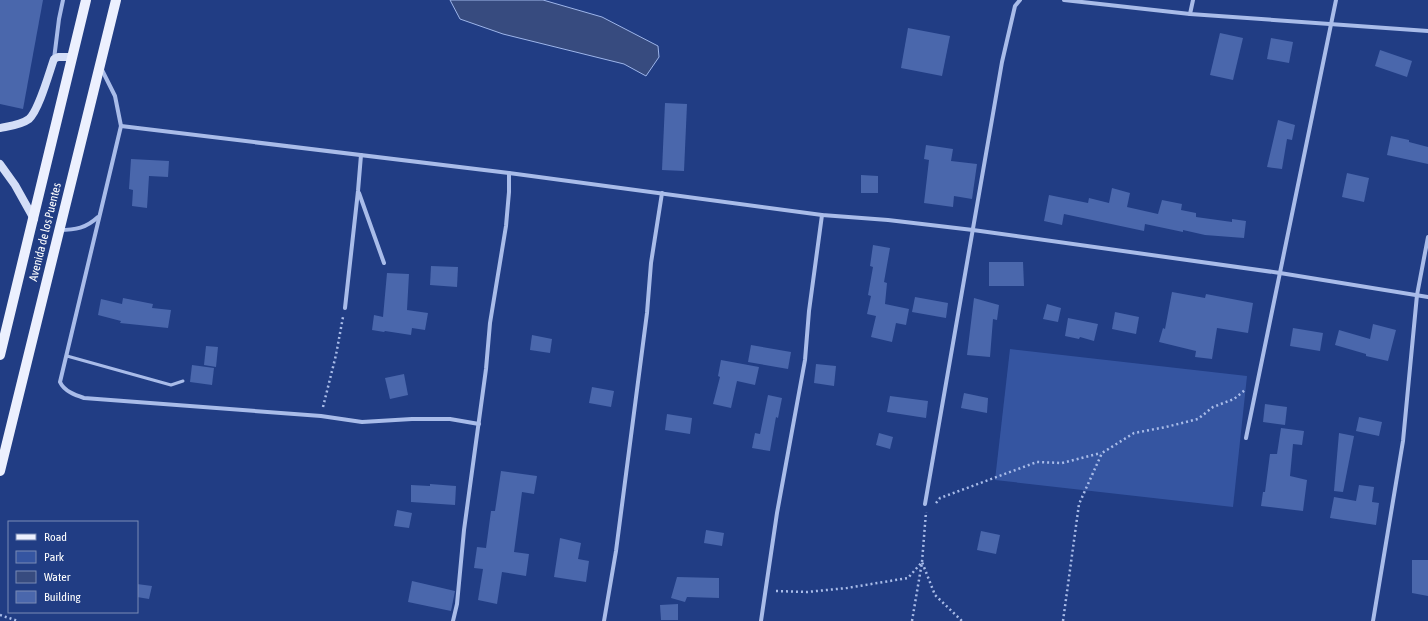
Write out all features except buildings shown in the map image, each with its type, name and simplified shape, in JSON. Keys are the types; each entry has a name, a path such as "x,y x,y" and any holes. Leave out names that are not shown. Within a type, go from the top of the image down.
{"main road":[{"name":"Avenida de los Puentes","path":"0,355 86,0"},
{"name":"Avenida de los Puentes","path":"0,471 99,64 116,0"}],"street":[{"path":"0,128 20,124 30,118 36,110 54,59 63,0"},
{"path":"925,504 1002,62 1015,6 1020,0"},
{"path":"1064,0 1190,14 1428,31"},
{"path":"1190,14 1193,0"},
{"path":"1246,438 1336,0"},
{"path":"54,59 58,57 72,57"},
{"path":"99,64 115,96 121,126 60,382 62,385 69,391 84,398 321,416 362,422 412,419 450,419 479,424"},
{"path":"121,126 509,173 822,215 888,220 973,230 1280,273 1428,297"},
{"path":"345,308 361,155"},
{"path":"0,164 15,185 34,219"},
{"path":"453,621 457,604 464,530 486,369 490,323 506,226 509,173"},
{"path":"358,191 384,263"},
{"path":"604,621 618,535 647,313 651,263 662,193"},
{"path":"761,621 777,513 805,360 808,310 822,215"},
{"path":"59,230 74,230 91,224 99,216"},
{"path":"1373,621 1403,442 1417,295 1428,237"}],"lane":[{"path":"67,356 171,385 183,381"}],"path":[{"path":"321,416 336,355 345,308"},
{"path":"935,504 940,498 1037,462 1062,462 1102,453 1134,433 1198,419 1213,407 1234,399 1259,378"},
{"path":"1062,621 1079,504 1102,453"},
{"path":"912,621 922,562 927,515 925,504"},
{"path":"927,515 931,509"},
{"path":"765,591 807,592 847,588 908,578 922,562"},
{"path":"922,562 935,595 962,621"},
{"path":"0,615 18,621"}],"green space":[{"path":"1010,349 1247,376 1233,507 995,480"}],"water":[{"path":"450,0 543,0 602,17 658,46 659,57 646,76 624,64 503,34 460,19"}]}
